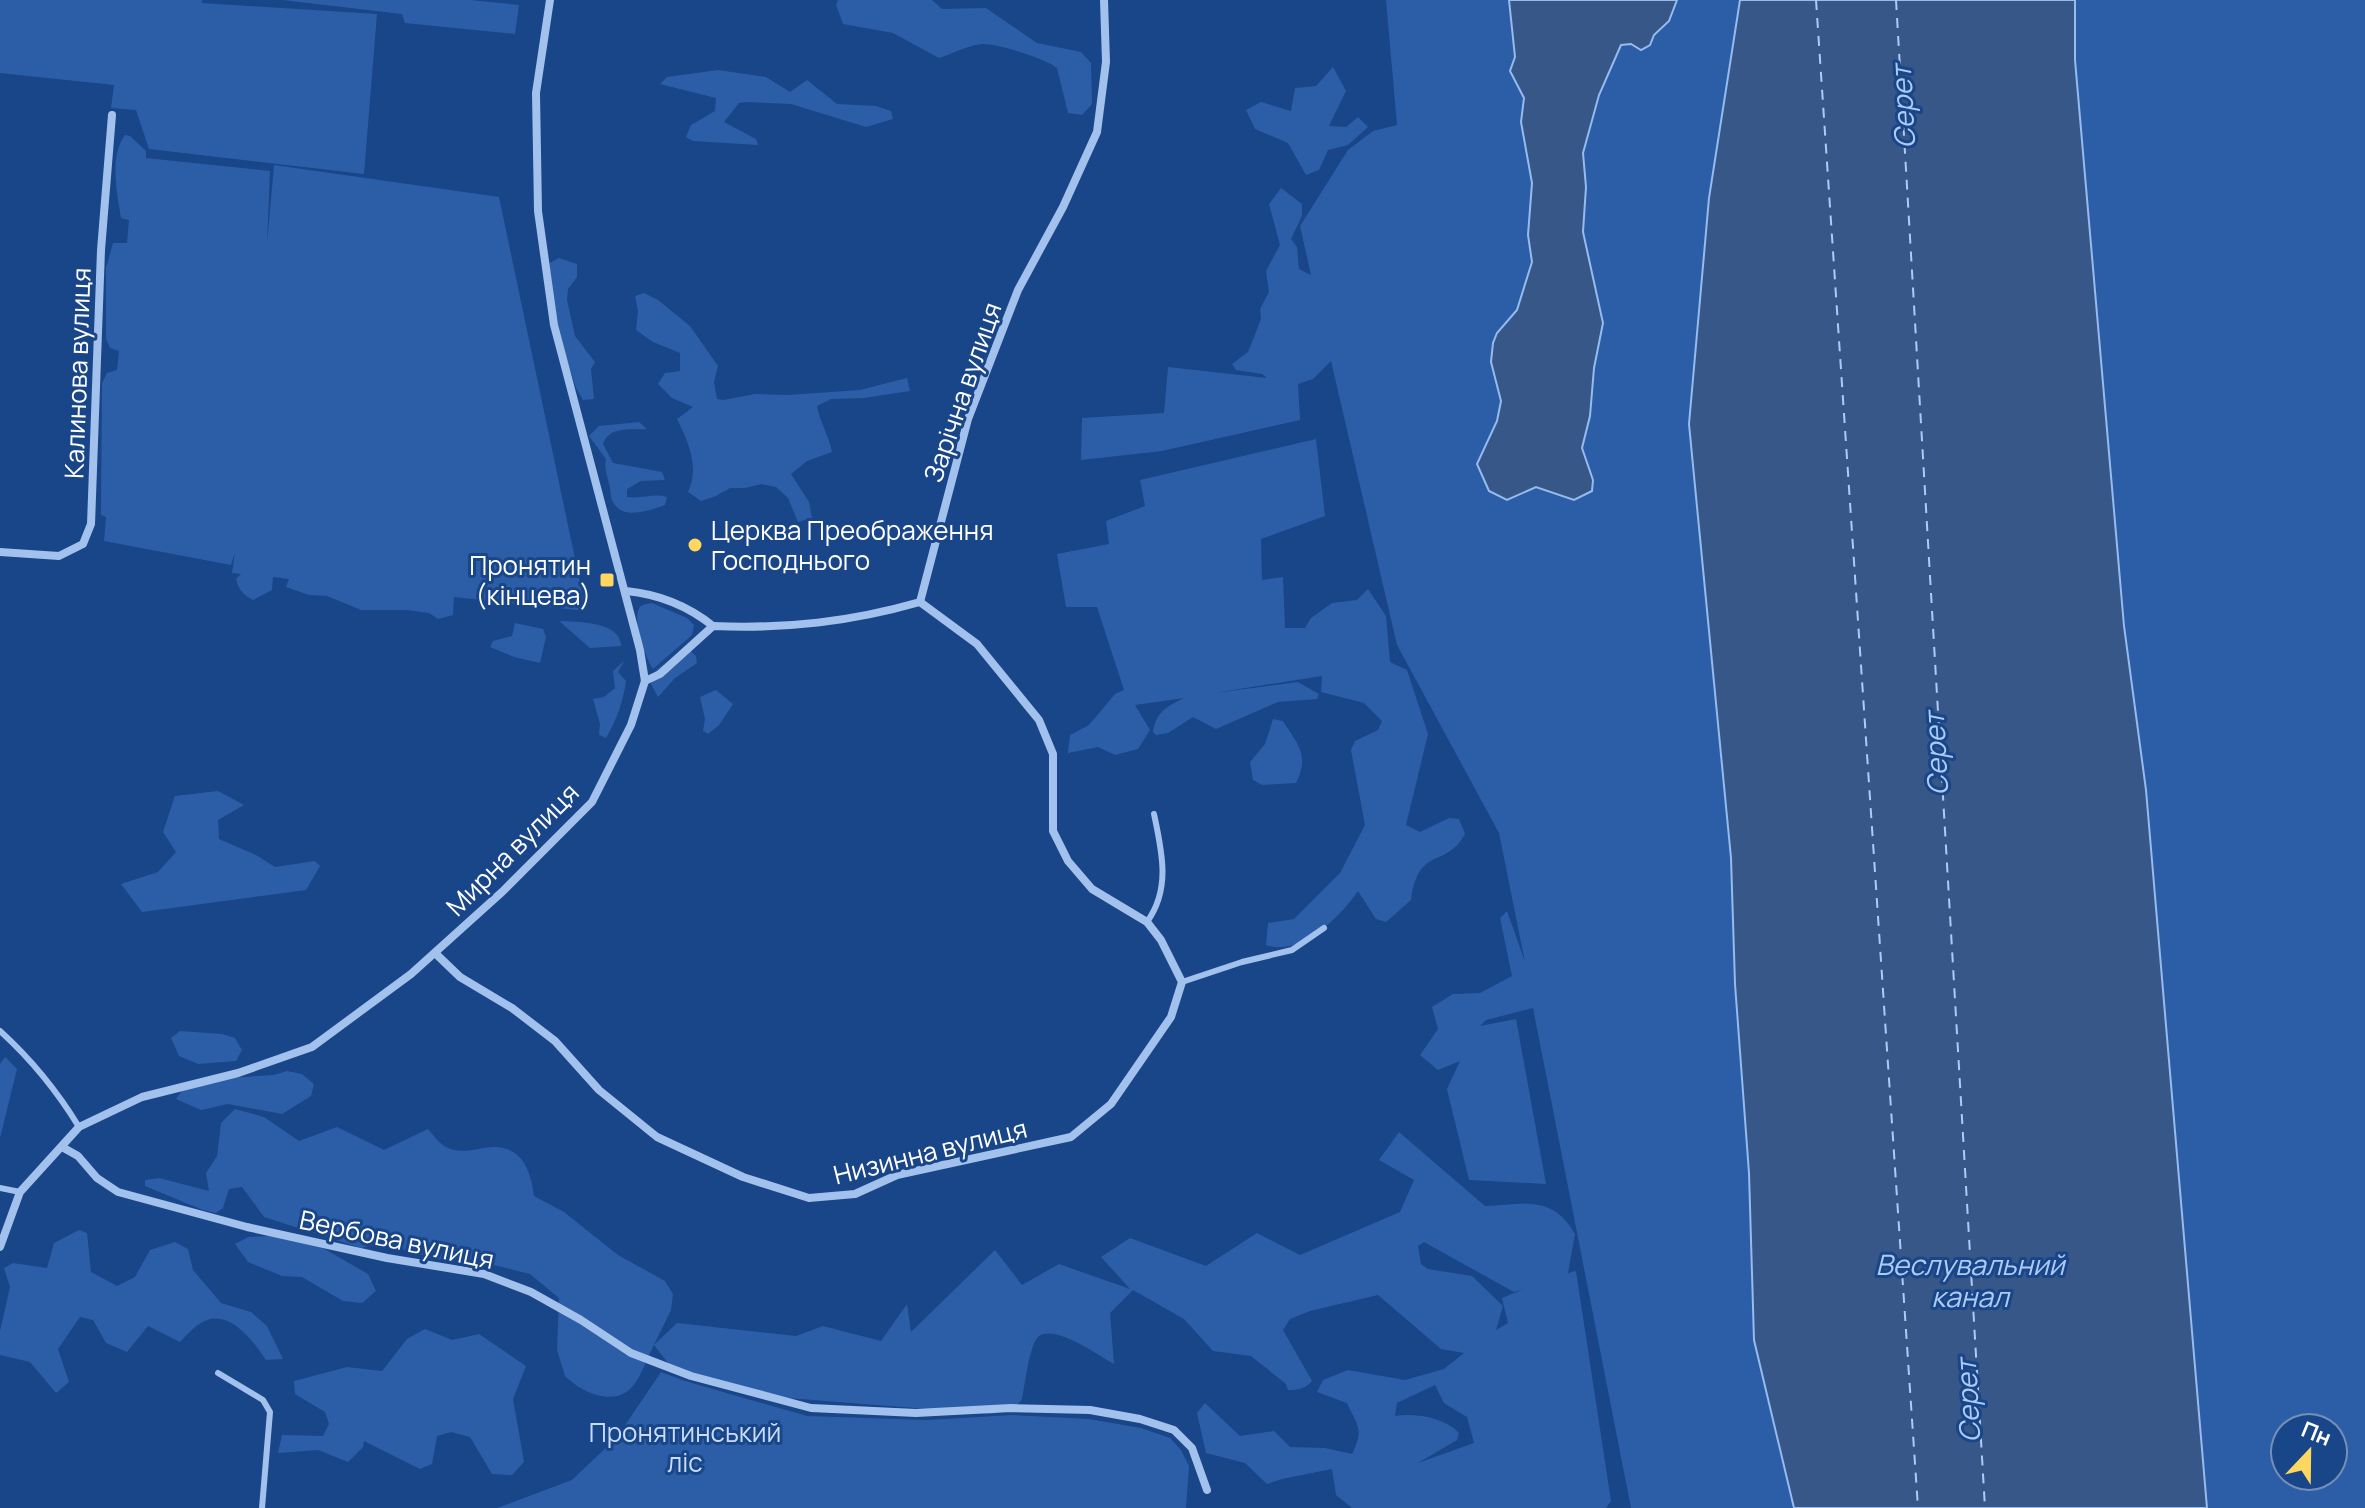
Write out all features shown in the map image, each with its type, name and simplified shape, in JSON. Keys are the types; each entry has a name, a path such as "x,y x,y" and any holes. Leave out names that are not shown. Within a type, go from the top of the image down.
{"street":[{"name":"Мирна вулиця","path":"0,1247 20,1192 79,1127 142,1097 238,1073 312,1047 411,974 502,892 592,802 631,725 645,681 626,591 554,325 538,211 536,93 550,0"},
{"name":"Зарічна вулиця","path":"920,602 968,419 1018,290 1063,207 1097,132 1106,62 1104,0"},
{"name":"Калинова вулиця","path":"0,552 59,556 83,544 91,524 101,250 112,115"},
{"path":"626,591 651,593 698,614 713,626 763,628 866,617 920,602 977,644 1039,720 1053,754 1053,831 1068,861 1092,889 1147,922 1161,940 1182,982"},
{"path":"645,681 660,674 713,626"},
{"name":"Низинна вулиця","path":"435,953 460,977 512,1008 555,1041 599,1090 657,1137 743,1177 809,1198 855,1194 897,1175 1071,1137 1111,1104 1171,1017 1182,982"},
{"name":"Вербова вулиця","path":"62,1147 78,1156 97,1178 118,1192 247,1227 387,1258 484,1274 531,1292 631,1353 691,1376 811,1408 916,1413 1011,1408 1090,1410 1140,1419 1174,1430 1192,1448 1207,1490"}],"lane":[{"path":"1147,922 1156,909 1164,876 1154,814"},
{"path":"1182,982 1242,962 1292,950 1324,928"},
{"path":"0,1031 20,1048 55,1089 79,1127"},
{"path":"0,1188 20,1192"},
{"path":"218,1373 263,1400 270,1412 262,1508"}],"green space":[{"path":"0,0 202,0 202,3 377,14 364,174 149,149 136,110 111,108 114,85 0,73"},
{"path":"282,0 470,0 519,5 515,34 405,23 402,14"},
{"path":"838,0 932,0 942,9 986,8 1037,43 1081,52 1091,63 1092,104 1082,115 1068,113 1057,68 1042,60 983,44 939,58 893,33 843,24 836,5"},
{"path":"1386,0 1740,0 1709,198 1712,647 1731,858 1735,984 1749,1173 1794,1508 1631,1508 1533,1008 1486,1020 1480,1026 1516,1019 1546,1184 1469,1180 1447,1089 1460,1061 1438,1070 1420,1055 1438,1029 1432,1007 1453,994 1480,993 1512,976 1500,918 1507,911 1525,962 1499,833 1397,645 1331,361 1313,379 1298,384 1300,420 1162,451 1081,460 1082,418 1164,413 1168,367 1267,378 1262,374 1236,370 1232,364 1248,352 1261,319 1260,309 1269,292 1266,271 1280,245 1269,204 1281,188 1302,204 1302,216 1291,239 1297,247 1299,269 1311,275 1300,226 1348,150 1373,131 1397,125"},
{"path":"2075,0 2365,0 2365,1508 2207,1508 2146,790 2124,626 2075,60"},
{"path":"1333,67 1346,91 1329,126 1346,127 1358,117 1368,127 1348,145 1328,150 1319,170 1306,175 1288,143 1255,129 1246,110 1261,102 1291,111 1295,88 1316,86"},
{"path":"718,70 766,77 790,92 807,80 837,104 876,106 891,111 893,119 866,127 791,104 747,102 739,103 724,122 756,139 758,145 693,141 686,137 691,125 715,111 716,98 660,84 667,77"},
{"path":"125,135 146,151 146,158 270,171 267,244 274,165 499,197 586,611 454,597 453,615 438,619 429,613 407,610 361,610 327,596 309,595 286,587 289,579 273,577 272,590 253,600 239,586 236,579 241,574 232,573 235,552 231,565 104,541 106,517 101,515 102,383 107,373 117,370 119,351 110,348 106,339 106,268 113,243 127,243 129,220 121,218 116,175 117,153"},
{"path":"559,258 577,264 577,277 568,289 567,300 575,336 595,362 591,369 594,399 583,400 576,388 558,332 548,264"},
{"path":"644,293 658,300 690,326 718,366 714,382 717,399 755,394 860,390 907,378 910,391 831,399 817,406 832,452 807,461 791,474 809,502 812,518 798,522 788,498 776,487 761,484 730,488 701,501 688,492 693,464 677,419 693,407 672,398 658,384 665,373 680,371 680,353 653,342 636,330 638,311 635,296"},
{"path":"639,422 647,429 615,432 603,444 613,463 662,472 665,480 641,481 627,489 627,497 667,497 665,505 630,513 617,508 613,502 606,459 589,436 599,426"},
{"path":"1316,439 1325,516 1261,539 1262,580 1283,577 1285,628 1305,628 1311,618 1332,603 1357,600 1368,589 1386,616 1390,662 1407,670 1428,734 1406,825 1420,832 1449,818 1459,819 1465,834 1449,852 1426,864 1415,883 1411,900 1386,922 1376,919 1358,891 1319,932 1293,945 1279,947 1266,945 1268,923 1294,919 1340,873 1365,825 1351,750 1355,741 1378,730 1382,721 1364,703 1321,692 1322,676 1214,693 1298,682 1319,694 1317,699 1278,702 1216,729 1193,717 1168,733 1156,735 1154,725 1160,715 1184,698 1135,705 1150,730 1138,749 1115,755 1098,747 1068,753 1070,735 1089,725 1115,694 1124,690 1097,607 1066,607 1057,554 1109,544 1106,521 1145,506 1140,480"},
{"path":"652,603 687,618 694,625 692,635 653,669 643,648 637,620 640,607"},
{"path":"559,621 606,627 619,638 621,646 590,648"},
{"path":"515,623 543,629 546,637 540,663 490,647 493,641 512,636"},
{"path":"686,647 696,656 697,663 675,678 658,697 651,684 656,670"},
{"path":"624,661 618,672 626,681 623,696 606,738 599,735 600,724 593,699 604,697 615,688 613,671"},
{"path":"716,690 733,704 719,725 708,734 703,731 705,719 700,697"},
{"path":"1273,719 1283,721 1300,750 1302,765 1296,783 1262,785 1253,780 1250,762 1265,744"},
{"path":"218,791 244,805 218,820 219,839 275,867 315,861 320,866 306,890 142,912 121,884 158,872 176,852 163,832 175,796"},
{"path":"180,1031 222,1034 235,1038 242,1050 236,1061 198,1064 179,1056 171,1038"},
{"path":"5,1057 17,1069 0,1138 0,1064"},
{"path":"287,1071 302,1074 314,1084 311,1096 282,1114 228,1104 201,1110 176,1099 185,1086 212,1079 274,1075"},
{"path":"235,1109 264,1117 299,1141 337,1127 384,1150 428,1129 452,1150 495,1147 513,1152 528,1171 534,1196 564,1212 618,1255 665,1281 673,1294 671,1310 636,1382 625,1393 607,1397 589,1392 565,1376 557,1350 559,1298 530,1274 477,1261 435,1259 382,1243 361,1248 264,1217 242,1187 229,1189 223,1208 216,1213 145,1186 145,1180 159,1178 209,1191 206,1173 217,1156 221,1123"},
{"path":"1399,1132 1485,1206 1525,1204 1547,1207 1566,1221 1575,1234 1568,1273 1576,1271 1611,1501 1606,1508 1352,1508 1336,1495 1332,1469 1267,1484 1245,1463 1206,1453 1197,1413 1205,1403 1240,1436 1274,1431 1290,1447 1325,1448 1352,1454 1359,1433 1357,1423 1347,1403 1317,1392 1323,1380 1348,1370 1405,1380 1444,1369 1464,1353 1441,1349 1378,1295 1310,1311 1290,1319 1283,1330 1312,1381 1295,1390 1288,1390 1286,1384 1251,1356 1213,1351 1184,1319 1133,1290 1110,1313 1114,1364 1065,1337 1045,1334 1038,1337 1032,1349 1022,1399 1013,1408 991,1414 788,1398 675,1372 654,1345 677,1323 796,1336 823,1326 881,1341 907,1304 911,1332 995,1250 1022,1285 1059,1264 1130,1289 1101,1257 1130,1238 1206,1266 1257,1233 1300,1255 1400,1212 1414,1180 1379,1160","holes":["1424,1242 1514,1292 1524,1289 1502,1298 1508,1323 1496,1330 1503,1306 1472,1276 1428,1269 1421,1264 1418,1246","1435,1385 1444,1403 1467,1417 1474,1443 1418,1463 1457,1440 1459,1433 1429,1417 1395,1416 1397,1403"]},
{"path":"79,1230 87,1233 91,1272 117,1286 135,1277 150,1250 175,1242 188,1249 193,1270 221,1303 251,1312 267,1326 283,1359 266,1360 240,1329 232,1323 214,1318 191,1330 180,1342 148,1326 127,1352 106,1343 93,1320 80,1317 58,1349 69,1382 56,1393 30,1362 0,1355 0,1331 10,1287 4,1268 13,1263 47,1268 54,1243"},
{"path":"274,1236 323,1248 368,1274 376,1291 362,1303 343,1301 302,1277 282,1276 248,1262 235,1244 248,1237"},
{"path":"425,1329 452,1340 479,1334 526,1366 513,1399 524,1462 512,1475 492,1474 470,1437 451,1432 437,1436 432,1464 420,1469 364,1441 363,1447 348,1462 318,1450 278,1453 282,1435 323,1436 329,1424 325,1412 295,1394 294,1381 347,1367 382,1371 407,1339"},
{"name":"Пронятинський ліс","path":"661,1372 807,1416 927,1420 1013,1415 1089,1419 1141,1428 1170,1438 1181,1450 1189,1466 1186,1508 497,1508 572,1480 617,1437"}],"water":[{"path":"1509,0 1677,0 1669,21 1654,35 1650,45 1641,50 1631,44 1621,45 1599,95 1583,153 1586,187 1583,232 1603,323 1594,368 1590,416 1582,448 1593,480 1592,491 1574,500 1536,487 1507,500 1489,491 1477,464 1497,421 1501,401 1491,362 1493,343 1497,333 1517,310 1532,262 1528,235 1532,183 1521,122 1524,98 1510,71 1515,57"},
{"name":"Веслувальний канал","path":"1740,0 2075,0 2075,60 2124,626 2146,790 2207,1508 1794,1508 1754,1340 1749,1173 1735,984 1731,858 1689,424 1709,198"}],"ferry route":[{"path":"1816,0 1918,1508"},
{"path":"1896,0 1985,1508"}],"place":[{"name":"Церква Преображення Господнього","path":"695,545"},
{"name":"Пронятин (кінцева)","path":"607,580"}],"water label":[{"name":"Серет","path":"1902,107"},
{"name":"Серет","path":"1935,754"},
{"name":"Серет","path":"1967,1401"}]}
